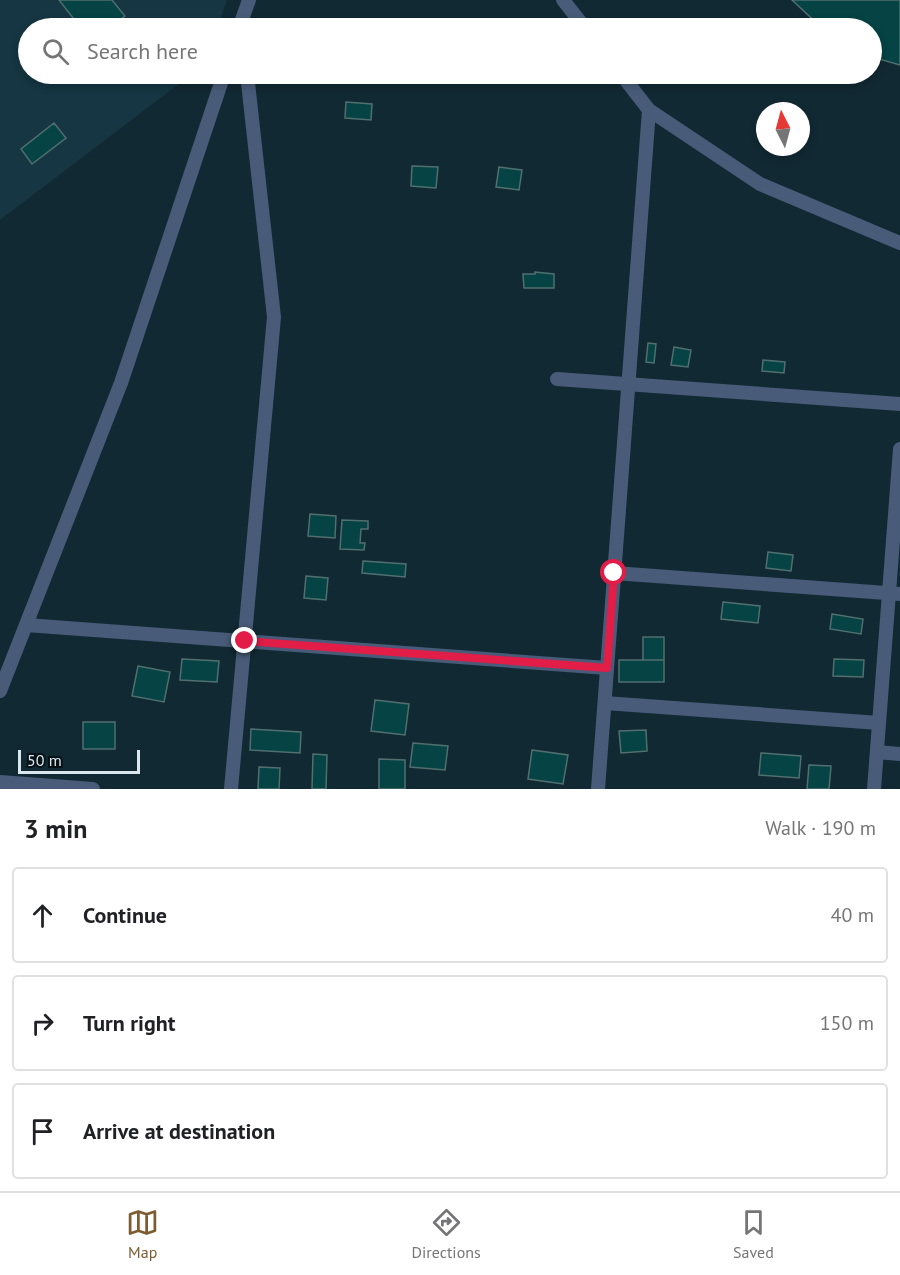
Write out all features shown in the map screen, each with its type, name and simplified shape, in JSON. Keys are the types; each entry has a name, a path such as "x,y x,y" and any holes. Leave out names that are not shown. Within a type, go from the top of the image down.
{"street":[{"path":"244,18 249,0"},
{"path":"563,0 577,18"},
{"path":"0,691 121,383 221,84"},
{"path":"231,789 274,317 248,84"},
{"path":"629,84 650,110 760,184 900,243"},
{"path":"598,789 650,110"},
{"path":"557,379 900,404"},
{"path":"874,789 879,723 895,594 900,449"},
{"path":"614,573 895,594"},
{"path":"26,625 607,668"},
{"path":"605,703 879,723"},
{"path":"877,752 900,754"},
{"path":"0,782 93,789"}],"shaded area":[{"path":"0,0 227,0 221,18 18,18 18,84 179,84 0,220"}],"building":[{"path":"59,0 112,0 125,16 122,18 73,18"},
{"path":"792,0 900,0 900,65 882,60 882,18 811,18"},
{"path":"346,102 372,104 371,120 345,118"},
{"path":"54,123 66,138 32,164 21,149"},
{"path":"412,166 438,167 436,188 411,186"},
{"path":"499,167 522,170 519,190 496,187"},
{"path":"535,272 554,274 554,288 524,288 523,274 535,274"},
{"path":"648,343 656,344 654,363 646,362"},
{"path":"674,347 691,350 688,367 671,365"},
{"path":"763,360 785,362 784,373 762,371"},
{"path":"310,514 336,516 335,538 308,536"},
{"path":"342,520 368,521 368,529 361,529 360,543 365,543 364,550 340,549"},
{"path":"768,552 793,555 791,571 766,568"},
{"path":"363,561 406,564 405,577 362,573"},
{"path":"306,576 328,578 326,600 304,598"},
{"path":"723,602 760,606 758,623 721,619"},
{"path":"832,614 863,619 861,634 830,629"},
{"path":"643,637 664,637 664,660 643,660"},
{"path":"182,659 219,661 217,682 180,680"},
{"path":"834,659 864,660 863,677 833,676"},
{"path":"619,660 664,660 664,682 619,682"},
{"path":"138,666 170,672 164,702 132,696"},
{"path":"375,700 409,704 405,735 371,731"},
{"path":"83,722 115,722 115,749 83,749"},
{"path":"251,729 301,732 300,753 250,750"},
{"path":"646,730 647,751 621,753 619,731"},
{"path":"413,743 448,746 445,770 410,767"},
{"path":"532,750 568,755 563,784 528,779"},
{"path":"761,753 801,756 799,778 759,775"},
{"path":"313,754 327,755 326,789 312,789"},
{"path":"379,759 405,760 405,789 379,789"},
{"path":"809,765 831,766 829,789 807,789"},
{"path":"259,767 280,768 279,789 258,789"}],"route":[{"path":"245,641 607,668 614,573"}]}
